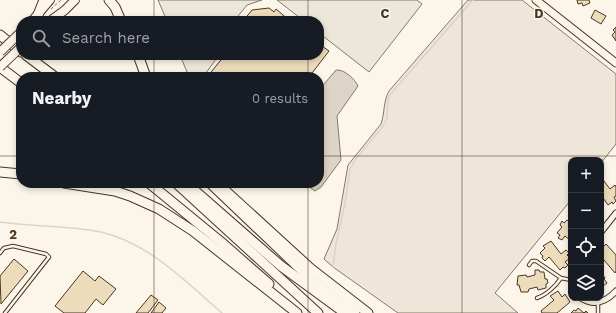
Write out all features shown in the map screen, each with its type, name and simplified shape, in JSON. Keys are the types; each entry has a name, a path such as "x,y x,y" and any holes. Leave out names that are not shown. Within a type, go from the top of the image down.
{"highway":[{"path":"36,16 44,0"},
{"path":"109,0 120,16"},
{"path":"119,0 123,16"},
{"path":"1,35 16,48"},
{"path":"32,60 46,72"},
{"path":"33,60 48,72"},
{"path":"140,60 144,72"},
{"path":"0,67 16,79"},
{"path":"0,172 16,174"},
{"path":"0,176 16,178"},
{"path":"99,188 135,198 173,217 298,313"},
{"path":"155,188 221,242 298,313"},
{"path":"181,188 318,313"},
{"path":"192,188 267,254 345,313"},
{"path":"215,188 302,271 326,292 355,313"},
{"path":"222,188 310,268 368,313"}],"main road":[{"path":"37,16 50,0"},
{"path":"57,16 75,0"},
{"path":"0,52 16,37"},
{"path":"0,67 16,52"}],"street":[{"path":"536,0 616,63"},
{"path":"603,229 616,213"},
{"path":"588,301 598,302 608,298 616,291"}],"lane":[{"path":"0,253 4,248 13,246 46,254 49,257 5,313"},
{"path":"529,265 532,261 536,261 561,278 568,279"},
{"path":"537,298 542,296 558,283 561,278"},
{"path":"598,302 598,313"}],"shaded area":[{"path":"158,0 262,0 247,5 238,16 165,16"},
{"path":"277,0 417,0 422,4 369,72 324,37 324,16 298,16"},
{"path":"468,0 522,0 616,74 616,144 604,159 604,157 568,157 568,204 495,293 518,313 398,313 324,259 337,229 348,165 381,124 389,91"},
{"path":"182,60 215,60 207,72 187,72"},
{"path":"336,70 339,70 349,75 358,86 337,116 341,160 324,183 324,84"},
{"path":"311,188 320,188 315,191"}],"building":[{"path":"577,0 589,0 590,3 583,6 582,3 578,4"},
{"path":"269,8 274,12 276,9 284,16 247,16 252,10"},
{"path":"595,10 606,16 601,24 591,18"},
{"path":"616,27 616,41 612,35 615,32 613,30"},
{"path":"324,48 329,51 324,58"},
{"path":"221,60 322,60 313,72 211,72"},
{"path":"604,181 610,189 615,185 616,187 616,196 614,197 616,201 613,204 612,202 608,205 604,199"},
{"path":"562,221 564,223 568,221 568,238 565,236 562,240 558,238 560,235 557,233 562,227 560,225"},
{"path":"551,241 561,254 566,250 568,252 568,260 565,262 568,265 560,270 549,257 545,261 540,253 545,248 543,246"},
{"path":"606,244 616,255 615,273 604,260 604,246"},
{"path":"14,259 28,271 1,304 0,276"},
{"path":"535,270 544,272 545,279 547,279 548,283 546,284 546,288 538,290 537,287 529,289 528,292 521,292 519,285 517,285 518,276 526,275 527,277 535,275"},
{"path":"83,271 95,281 99,276 116,289 103,305 96,299 85,313 64,313 55,306"},
{"path":"558,291 562,297 565,294 570,302 557,313 542,313 541,311 554,300 550,296"},
{"path":"151,295 158,300 148,313 136,313"},
{"path":"159,302 166,308 162,313 151,313"},
{"path":"578,308 584,313 571,313 574,310 576,311"}],"waterway":[{"path":"333,267 350,169 355,160 383,126 387,118 388,101 390,95 473,0"},
{"path":"0,222 89,230 119,237 151,254 166,265 222,313"}]}
